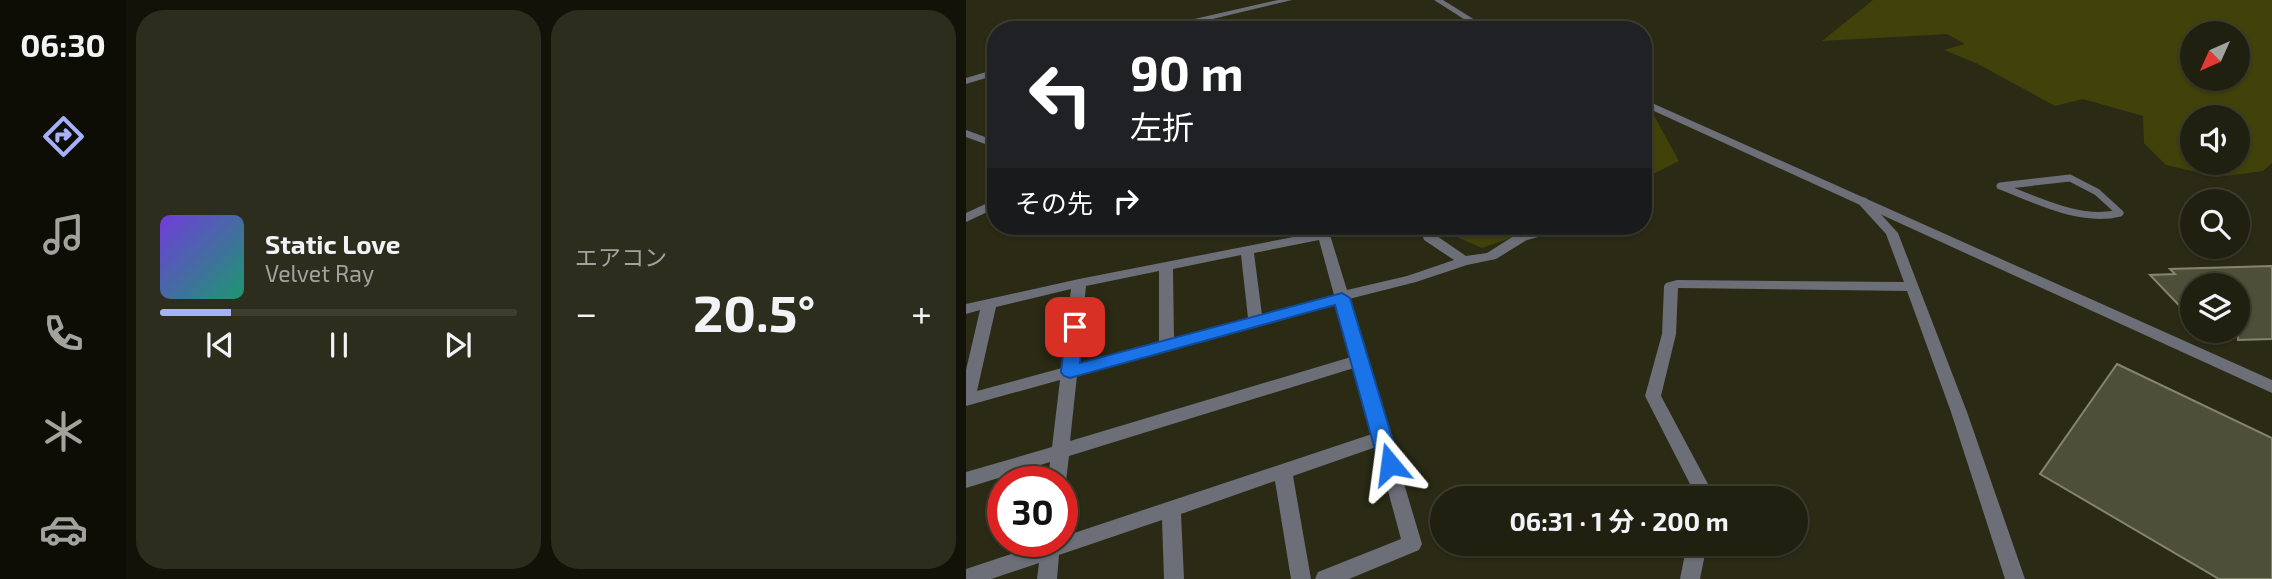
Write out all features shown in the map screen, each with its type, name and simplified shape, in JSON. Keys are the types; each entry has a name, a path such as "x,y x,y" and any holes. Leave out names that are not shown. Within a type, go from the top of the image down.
{"street":[{"path":"1174,21 1266,0"},
{"path":"1195,21 1288,0"},
{"path":"1438,0 1472,21"},
{"path":"966,75 987,69"},
{"path":"966,81 987,75"},
{"path":"1652,106 2272,387"},
{"path":"966,133 987,141"},
{"path":"1863,201 1892,233 1959,412 2015,579"},
{"path":"966,218 987,208"},
{"path":"966,309 1166,265 1324,235 1412,544 1325,579"},
{"path":"989,304 966,400 1411,279 1464,261 1491,256 1530,235"},
{"path":"1429,237 1464,261"},
{"path":"1247,249 1256,321"},
{"path":"1166,265 1167,346"},
{"path":"1060,466 1079,283"},
{"path":"1699,486 1653,396 1669,334 1671,286 1911,287"},
{"path":"966,480 1361,360"},
{"path":"1078,537 1171,509 1382,438"},
{"path":"1283,472 1301,579"},
{"path":"1171,509 1174,579"},
{"path":"1690,579 1695,556"},
{"path":"966,578 1019,557"},
{"path":"1047,579 1049,557"}],"lane":[{"path":"2070,178 2107,198 2120,213 2092,215 2000,186 2070,178"}],"shaded area":[{"path":"1873,0 2272,0 2272,163 2263,171 2250,173 2250,105 2180,105 2180,168 2166,165 2144,143 2143,116 2083,99 2055,106 1978,64 1944,50 1965,44 1947,34 1822,41"},
{"path":"1652,112 1679,161 1652,174"},
{"path":"1452,235 1519,235 1482,248"}],"building":[{"path":"2272,266 2272,339 2250,340 2250,273 2180,273 2180,306 2150,275 2175,274 2170,269"},
{"path":"2117,364 2272,438 2272,579 2219,579 2040,474"}],"route":[{"path":"1075,327 1070,372 1342,298 1390,464"}]}
